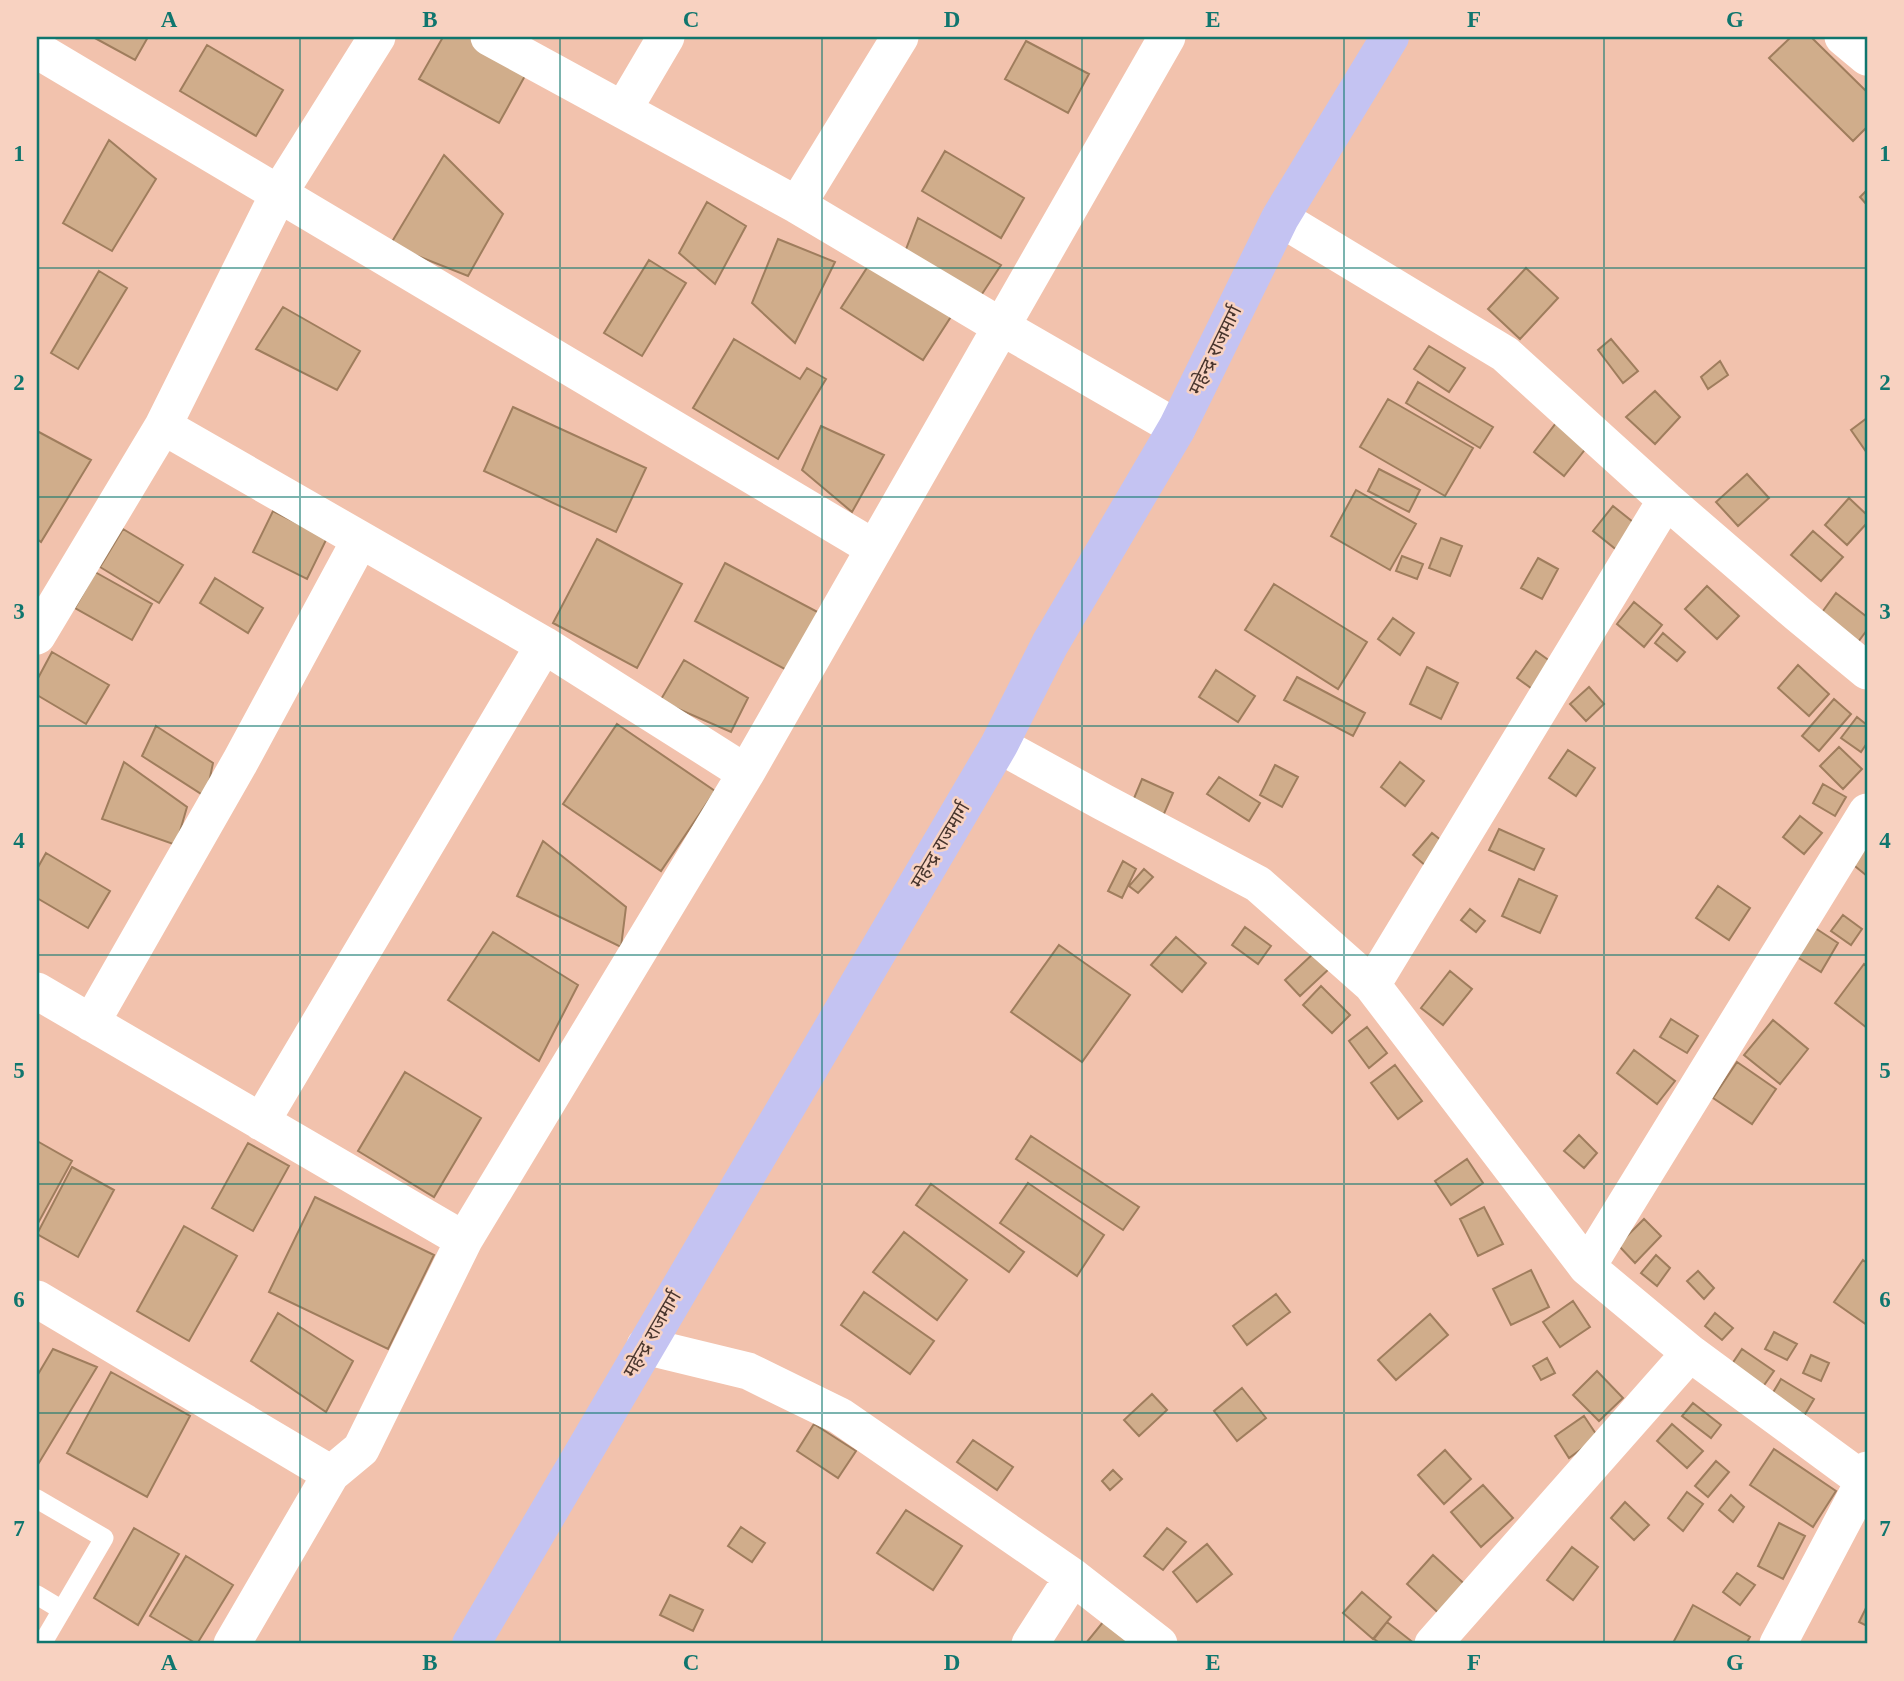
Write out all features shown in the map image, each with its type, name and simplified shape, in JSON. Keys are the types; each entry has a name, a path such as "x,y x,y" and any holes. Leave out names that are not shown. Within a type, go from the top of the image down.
{"highway":[{"name":"महेन्द्र राजमार्ग","path":"471,1644 999,745 1050,644 1177,428 1280,218 1390,37"}],"street":[{"path":"37,636 163,426 279,194 377,37"},
{"path":"489,37 797,205 1177,428"},
{"path":"623,110 666,37"},
{"path":"797,205 900,37"},
{"path":"232,1644 331,1475 361,1448 464,1240 746,773 1167,37"},
{"path":"1843,37 1867,57"},
{"path":"37,50 874,548"},
{"path":"1280,218 1505,354 1666,500 1867,671"},
{"path":"163,426 544,645 746,773"},
{"path":"1372,985 1666,500"},
{"path":"91,1023 240,762 360,540"},
{"path":"261,1122 544,645"},
{"path":"999,745 1258,884 1372,985 1587,1266 1689,1353 1866,1478 1778,1644"},
{"path":"1587,1266 1867,812"},
{"path":"37,991 464,1240"},
{"path":"37,1298 331,1475"},
{"path":"645,1346 748,1371 840,1416 1073,1577 1159,1644"},
{"path":"1433,1644 1689,1353"},
{"path":"1030,1644 1073,1577"}],"lane":[{"path":"37,1499 104,1538 42,1644"},
{"path":"37,1595 62,1610"}],"building":[{"path":"93,37 148,37 135,60"},
{"path":"443,37 479,37 531,65 499,123 419,79"},
{"path":"1791,37 1811,37 1867,92 1867,127 1853,141 1769,58"},
{"path":"1026,41 1089,74 1068,113 1005,79"},
{"path":"207,45 283,90 256,136 180,91"},
{"path":"109,140 156,179 112,251 63,223"},
{"path":"945,151 1024,198 1001,238 922,191"},
{"path":"444,155 503,214 468,276 390,245"},
{"path":"1867,190 1867,205 1860,197"},
{"path":"707,202 746,226 715,284 679,253"},
{"path":"918,218 1001,265 980,297 903,257"},
{"path":"778,239 835,262 795,343 752,303"},
{"path":"649,260 686,283 642,356 604,333"},
{"path":"872,260 954,312 923,360 841,308"},
{"path":"1526,268 1558,298 1520,339 1488,309"},
{"path":"99,271 127,288 78,369 51,353"},
{"path":"283,307 360,351 337,390 256,349"},
{"path":"734,339 800,379 807,368 826,379 778,459 693,408"},
{"path":"1611,339 1638,371 1623,383 1598,350"},
{"path":"1429,346 1465,368 1449,392 1414,369"},
{"path":"1720,361 1728,375 1708,389 1701,377"},
{"path":"1418,382 1493,427 1480,448 1406,403"},
{"path":"1655,391 1680,417 1655,444 1626,417"},
{"path":"1388,399 1473,448 1445,496 1360,447"},
{"path":"513,407 646,468 616,532 484,471"},
{"path":"1867,418 1867,453 1851,430"},
{"path":"1556,423 1587,447 1564,476 1534,452"},
{"path":"821,426 884,455 852,512 802,470"},
{"path":"37,431 91,460 41,542 37,539"},
{"path":"1379,469 1420,490 1409,512 1368,491"},
{"path":"1747,474 1769,498 1738,526 1716,502"},
{"path":"1356,490 1416,524 1390,570 1331,536"},
{"path":"1849,498 1867,515 1867,523 1847,545 1825,525"},
{"path":"1613,506 1643,530 1623,555 1593,531"},
{"path":"273,511 327,538 307,579 253,552"},
{"path":"123,529 183,565 159,603 100,567"},
{"path":"1813,531 1843,557 1821,581 1791,555"},
{"path":"1441,538 1462,546 1450,576 1429,568"},
{"path":"597,539 682,584 637,668 553,623"},
{"path":"1402,556 1423,564 1417,579 1396,571"},
{"path":"1538,558 1558,569 1542,599 1521,588"},
{"path":"725,563 825,616 794,674 695,621"},
{"path":"95,572 152,604 132,640 75,608"},
{"path":"215,578 263,608 248,633 200,603"},
{"path":"1274,584 1367,642 1338,689 1245,630"},
{"path":"1707,586 1739,616 1717,639 1685,609"},
{"path":"1836,593 1867,617 1867,630 1852,650 1815,622"},
{"path":"1634,602 1662,625 1644,647 1617,624"},
{"path":"1393,618 1414,633 1400,655 1378,639"},
{"path":"1663,633 1685,652 1677,661 1655,643"},
{"path":"1536,651 1554,664 1535,691 1517,678"},
{"path":"52,652 109,685 86,724 37,695 37,680"},
{"path":"684,660 748,698 731,732 660,701"},
{"path":"1798,665 1829,694 1809,716 1778,688"},
{"path":"1427,667 1458,683 1441,719 1410,704"},
{"path":"1216,670 1255,696 1238,722 1199,697"},
{"path":"1297,677 1365,713 1353,736 1284,700"},
{"path":"1589,687 1604,704 1586,721 1570,704"},
{"path":"1834,699 1851,714 1819,751 1802,736"},
{"path":"1857,717 1867,725 1867,743 1861,752 1841,738"},
{"path":"617,724 715,791 661,871 563,804"},
{"path":"156,726 213,763 206,797 142,756"},
{"path":"1839,747 1862,769 1843,789 1820,766"},
{"path":"1568,750 1595,768 1576,796 1549,778"},
{"path":"124,762 187,807 176,845 102,819"},
{"path":"1400,762 1424,781 1405,806 1381,787"},
{"path":"1275,765 1298,777 1282,807 1260,795"},
{"path":"1219,777 1260,803 1249,821 1207,794"},
{"path":"1142,779 1173,793 1163,816 1132,803"},
{"path":"1823,784 1846,797 1835,816 1813,803"},
{"path":"1800,816 1822,833 1804,854 1783,837"},
{"path":"1499,829 1544,849 1534,870 1489,850"},
{"path":"1867,831 1867,876 1845,858"},
{"path":"1432,833 1452,849 1433,872 1413,855"},
{"path":"543,841 626,907 621,947 517,896"},
{"path":"46,853 110,891 88,928 37,898 37,869"},
{"path":"1123,861 1136,869 1122,898 1108,891"},
{"path":"1144,869 1153,877 1138,893 1129,886"},
{"path":"1519,879 1557,896 1540,933 1502,916"},
{"path":"1718,886 1750,908 1729,940 1696,918"},
{"path":"1470,909 1485,921 1476,932 1461,920"},
{"path":"1843,915 1862,929 1851,945 1831,931"},
{"path":"1812,926 1838,943 1821,972 1794,955"},
{"path":"1245,927 1271,946 1258,964 1232,945"},
{"path":"493,932 578,985 539,1061 448,1000"},
{"path":"1176,937 1206,963 1182,992 1151,965"},
{"path":"1059,945 1130,995 1082,1062 1011,1012"},
{"path":"1315,952 1330,968 1300,996 1285,980"},
{"path":"1864,964 1867,967 1867,1028 1835,1003"},
{"path":"1450,971 1472,989 1443,1025 1421,1008"},
{"path":"1321,986 1350,1015 1332,1033 1303,1005"},
{"path":"1671,1019 1698,1036 1687,1053 1660,1037"},
{"path":"1773,1020 1808,1049 1780,1084 1744,1055"},
{"path":"1367,1027 1387,1053 1369,1068 1349,1041"},
{"path":"1634,1050 1675,1081 1657,1104 1617,1073"},
{"path":"1737,1062 1776,1089 1752,1124 1713,1098"},
{"path":"1395,1065 1422,1101 1398,1119 1371,1083"},
{"path":"405,1072 481,1118 434,1197 358,1151"},
{"path":"1579,1135 1597,1153 1584,1168 1564,1151"},
{"path":"1031,1136 1139,1207 1123,1230 1016,1159"},
{"path":"37,1141 72,1161 37,1225"},
{"path":"248,1143 289,1166 253,1231 212,1208"},
{"path":"1467,1159 1483,1183 1451,1205 1435,1181"},
{"path":"72,1167 114,1190 78,1257 37,1234"},
{"path":"1028,1183 1104,1235 1077,1276 1000,1223"},
{"path":"931,1184 1024,1252 1009,1272 916,1205"},
{"path":"315,1197 434,1255 388,1349 269,1292"},
{"path":"1484,1207 1503,1244 1478,1256 1460,1219"},
{"path":"1644,1219 1661,1236 1635,1263 1618,1245"},
{"path":"184,1226 237,1256 189,1341 137,1311"},
{"path":"904,1232 967,1280 937,1320 873,1272"},
{"path":"1656,1255 1670,1268 1657,1286 1641,1273"},
{"path":"1863,1260 1867,1263 1867,1325 1834,1302"},
{"path":"1531,1270 1549,1307 1511,1325 1493,1289"},
{"path":"1698,1271 1714,1288 1704,1299 1687,1281"},
{"path":"864,1292 934,1341 910,1374 841,1325"},
{"path":"1276,1294 1290,1312 1247,1345 1233,1326"},
{"path":"1573,1301 1590,1327 1560,1347 1543,1322"},
{"path":"278,1313 353,1361 326,1412 251,1361"},
{"path":"1715,1313 1733,1328 1722,1340 1705,1326"},
{"path":"1430,1314 1448,1335 1396,1380 1378,1360"},
{"path":"1774,1332 1797,1344 1787,1360 1765,1349"},
{"path":"53,1349 97,1367 37,1466 37,1376"},
{"path":"1742,1349 1774,1371 1755,1398 1724,1376"},
{"path":"1811,1355 1829,1363 1821,1381 1803,1373"},
{"path":"1547,1358 1555,1373 1541,1380 1533,1366"},
{"path":"1597,1371 1623,1398 1599,1421 1573,1395"},
{"path":"111,1372 190,1416 147,1497 67,1453"},
{"path":"1781,1379 1814,1399 1798,1426 1765,1406"},
{"path":"1242,1388 1266,1418 1237,1441 1214,1411"},
{"path":"1152,1394 1167,1410 1139,1436 1124,1420"},
{"path":"1693,1403 1721,1425 1711,1438 1682,1416"},
{"path":"1584,1416 1598,1437 1569,1458 1555,1436"},
{"path":"814,1424 856,1451 838,1478 797,1451"},
{"path":"1672,1424 1703,1451 1687,1468 1657,1441"},
{"path":"973,1440 1013,1467 997,1490 957,1462"},
{"path":"1774,1449 1836,1491 1813,1527 1750,1485"},
{"path":"1445,1450 1471,1479 1444,1504 1418,1475"},
{"path":"1716,1461 1729,1472 1708,1497 1695,1486"},
{"path":"1113,1470 1122,1479 1110,1490 1102,1481"},
{"path":"1483,1485 1513,1518 1481,1547 1451,1512"},
{"path":"1687,1492 1703,1504 1683,1531 1668,1518"},
{"path":"1731,1495 1744,1507 1733,1522 1719,1510"},
{"path":"1625,1502 1649,1525 1634,1540 1611,1518"},
{"path":"906,1510 962,1546 933,1590 877,1553"},
{"path":"1779,1523 1805,1536 1783,1579 1758,1566"},
{"path":"741,1527 765,1543 752,1562 728,1546"},
{"path":"134,1528 179,1554 138,1625 94,1598"},
{"path":"1167,1528 1186,1542 1163,1570 1144,1556"},
{"path":"1207,1544 1232,1574 1197,1602 1173,1572"},
{"path":"1572,1547 1598,1567 1573,1600 1547,1580"},
{"path":"1433,1555 1471,1590 1445,1619 1407,1584"},
{"path":"186,1556 233,1585 197,1644 150,1616"},
{"path":"1737,1573 1755,1585 1740,1605 1723,1592"},
{"path":"1362,1592 1391,1617 1373,1639 1343,1613"},
{"path":"670,1595 703,1610 693,1631 660,1615"},
{"path":"1693,1605 1750,1637 1746,1644 1673,1643"},
{"path":"1867,1606 1867,1626 1859,1622"},
{"path":"1108,1616 1139,1644 1086,1643"},
{"path":"1387,1622 1415,1644 1381,1644 1374,1639"}]}
